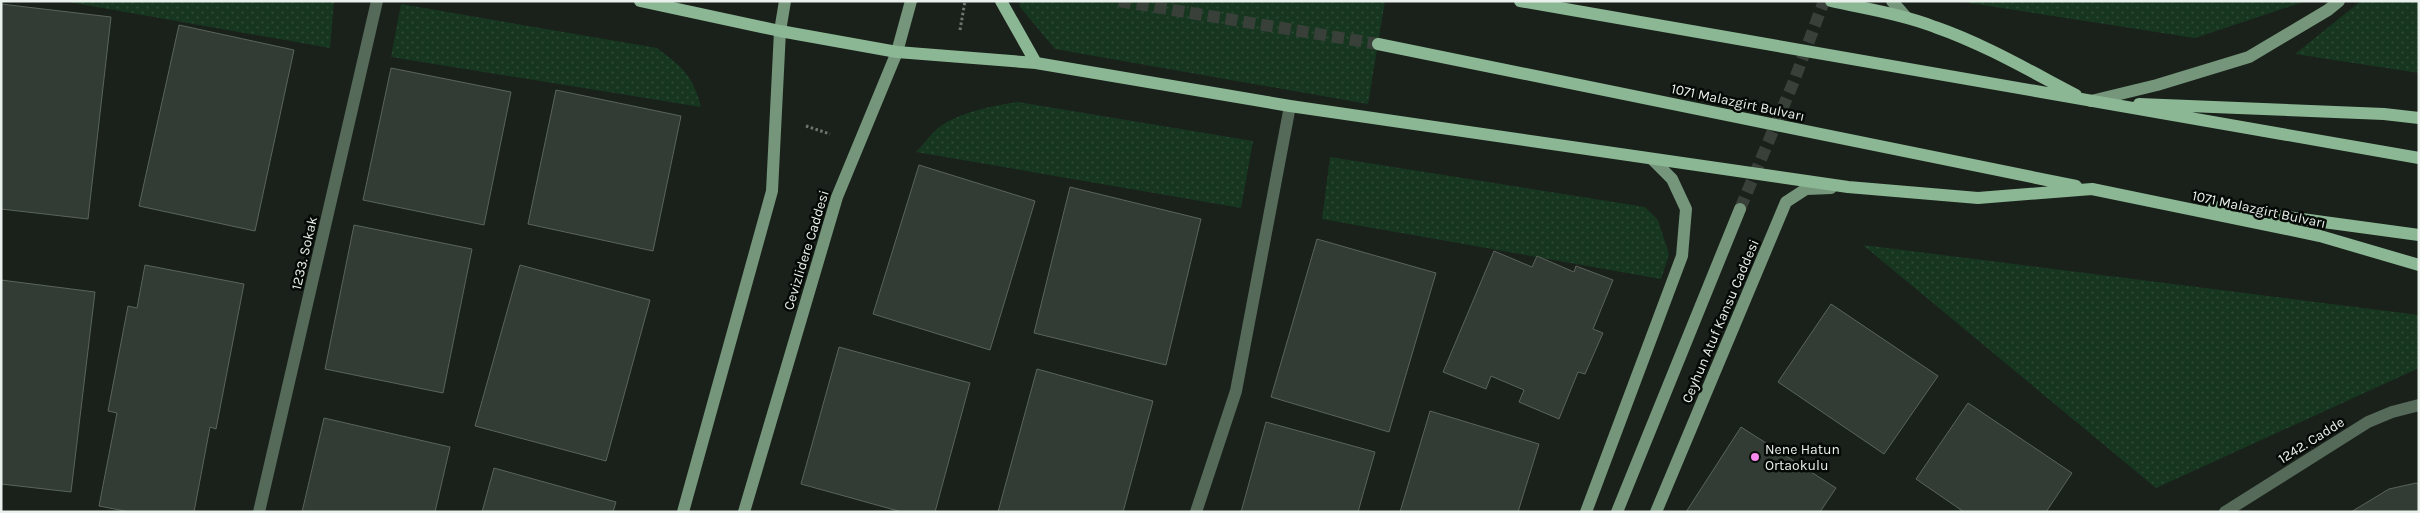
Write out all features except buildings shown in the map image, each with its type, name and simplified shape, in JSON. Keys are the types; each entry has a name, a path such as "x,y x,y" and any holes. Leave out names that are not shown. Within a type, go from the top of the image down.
{"main road":[{"path":"640,1 780,31 897,52 1036,63 1290,106 1848,187 1978,198 2092,190"},
{"path":"683,512 772,191 780,31 785,1"},
{"name":"Cevizlidere Caddesi","path":"744,512 837,197 897,52 911,1"},
{"path":"1001,1 1014,28 1036,63"},
{"path":"1520,1 2419,158"},
{"path":"1831,1 1906,17 1974,42 2088,101 2384,114 2419,118"},
{"path":"1892,1 1906,17"},
{"path":"2088,101 2157,85 2249,57 2328,10 2339,1"},
{"name":"1071 Malazgirt Bulvarı","path":"1378,44 2320,236 2419,265"},
{"path":"1586,512 1682,256 1686,209 1672,179 1653,160"},
{"name":"Ceyhun Atuf Kansu Caddesi","path":"1656,512 1786,202 1806,189 1848,187"},
{"name":"1071 Malazgirt Bulvarı","path":"2092,190 2419,236"},
{"name":"Ceyhun Atuf Kansu Caddesi","path":"1618,512 1740,209"}],"street":[{"name":"1233. Sokak","path":"259,512 377,1"},
{"path":"1196,512 1236,391 1290,106"},
{"name":"1242. Cadde","path":"2225,512 2368,422 2392,412 2419,405"}],"path":[{"path":"960,31 965,1"},
{"path":"806,126 830,134"}],"green space":[{"path":"63,1 334,1 330,48"},
{"path":"1019,1 1385,1 1368,104 1055,49 1020,7"},
{"path":"1957,1 2306,1 2195,38"},
{"path":"2361,1 2419,1 2419,73 2295,54"},
{"path":"401,4 657,48 680,67 690,79 701,107 391,57"},
{"path":"1018,102 1253,141 1241,208 916,152 937,129 955,118 986,108"},
{"path":"1330,157 1645,207 1658,220 1669,254 1661,279 1322,219"},
{"path":"1863,245 2419,315 2419,368 2156,488"}],"tunnel":[{"path":"1119,1 1378,44"},
{"path":"1740,209 1794,81 1824,1"}],"place":[{"name":"Nene Hatun Ortaokulu","path":"1755,457"}]}
